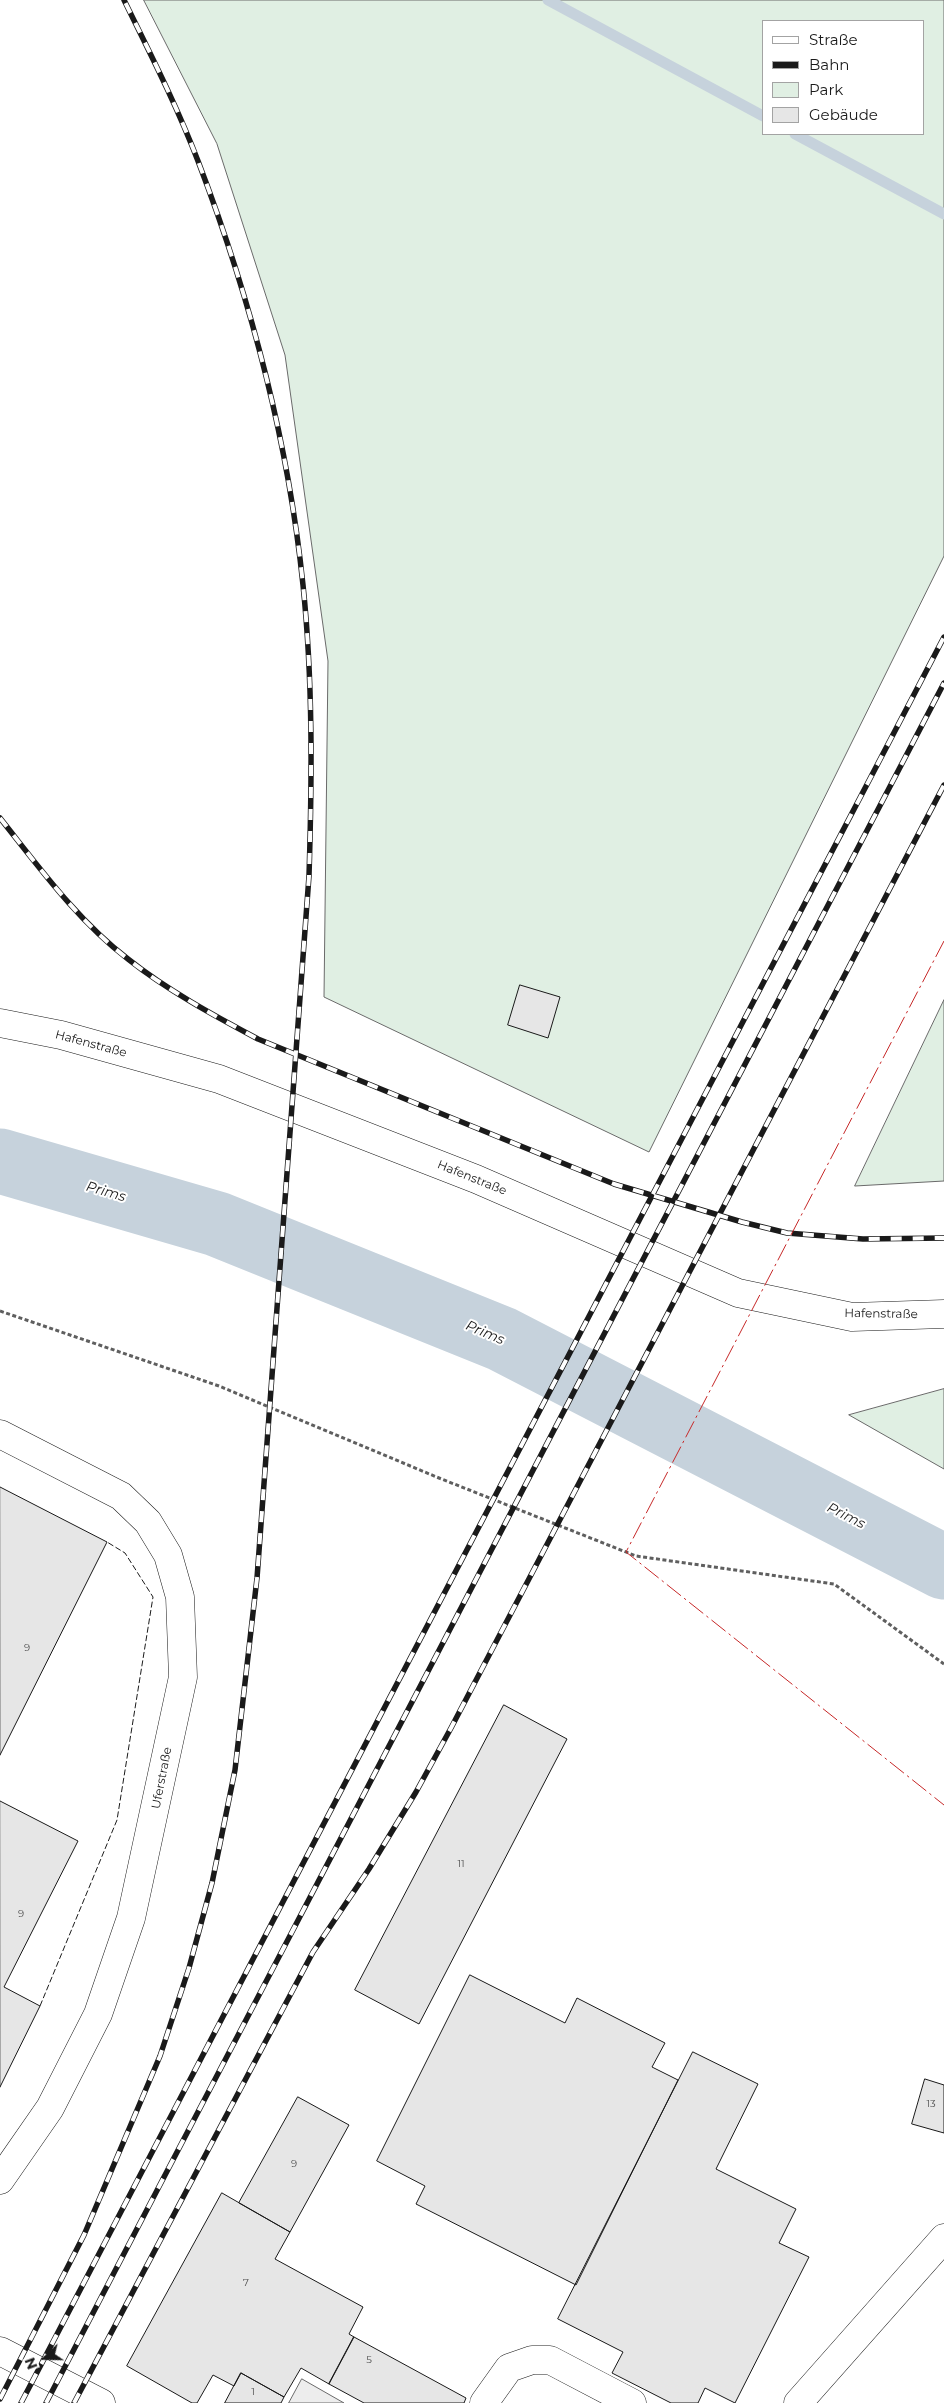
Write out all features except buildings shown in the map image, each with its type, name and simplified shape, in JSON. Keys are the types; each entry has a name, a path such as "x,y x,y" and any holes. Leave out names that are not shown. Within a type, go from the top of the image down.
{"street":[{"name":"Hafenstraße","path":"0,1024 61,1035 219,1079 476,1179 738,1293 852,1317 944,1314"},
{"name":"Uferstraße","path":"0,1434 121,1496 148,1522 168,1555 180,1597 183,1677 131,1918 98,2014 50,2108 0,2180"},
{"path":"798,2403 944,2238"},
{"path":"0,2351 101,2403"},
{"path":"484,2403 509,2368 532,2360 550,2360 632,2403"}],"path":[{"path":"0,1311 219,1386 439,1478 636,1556 834,1584 944,1664"}],"green space":[{"path":"144,0 944,0 944,556 649,1152 324,997 328,661 285,355 217,144"},
{"path":"944,1000 944,1181 855,1186"},
{"path":"944,1389 944,1469 849,1415"}],"shaded area":[{"path":"302,2379 344,2403 289,2403"}],"waterway":[{"path":"548,0 762,115"},
{"path":"797,135 944,214"},
{"name":"Prims","path":"0,1161 217,1224 502,1339 944,1567"}],"railway":[{"path":"0,2399 84,2235 160,2056 189,1968 212,1883 235,1770 257,1578 309,876 311,803 309,657 296,531 277,423 250,317 217,212 181,120 124,0"},
{"path":"21,2403 944,637"},
{"path":"46,2403 944,683"},
{"path":"74,2403 313,1952 369,1869 416,1792 451,1728 944,785"},
{"path":"0,818 59,892 109,944 174,992 258,1039 614,1184 742,1222 787,1233 863,1239 944,1238"}],"fence":[{"path":"40,2006 117,1820 153,1597 125,1553 107,1542"}],"power":[{"path":"944,941 626,1552 944,1805"}]}
